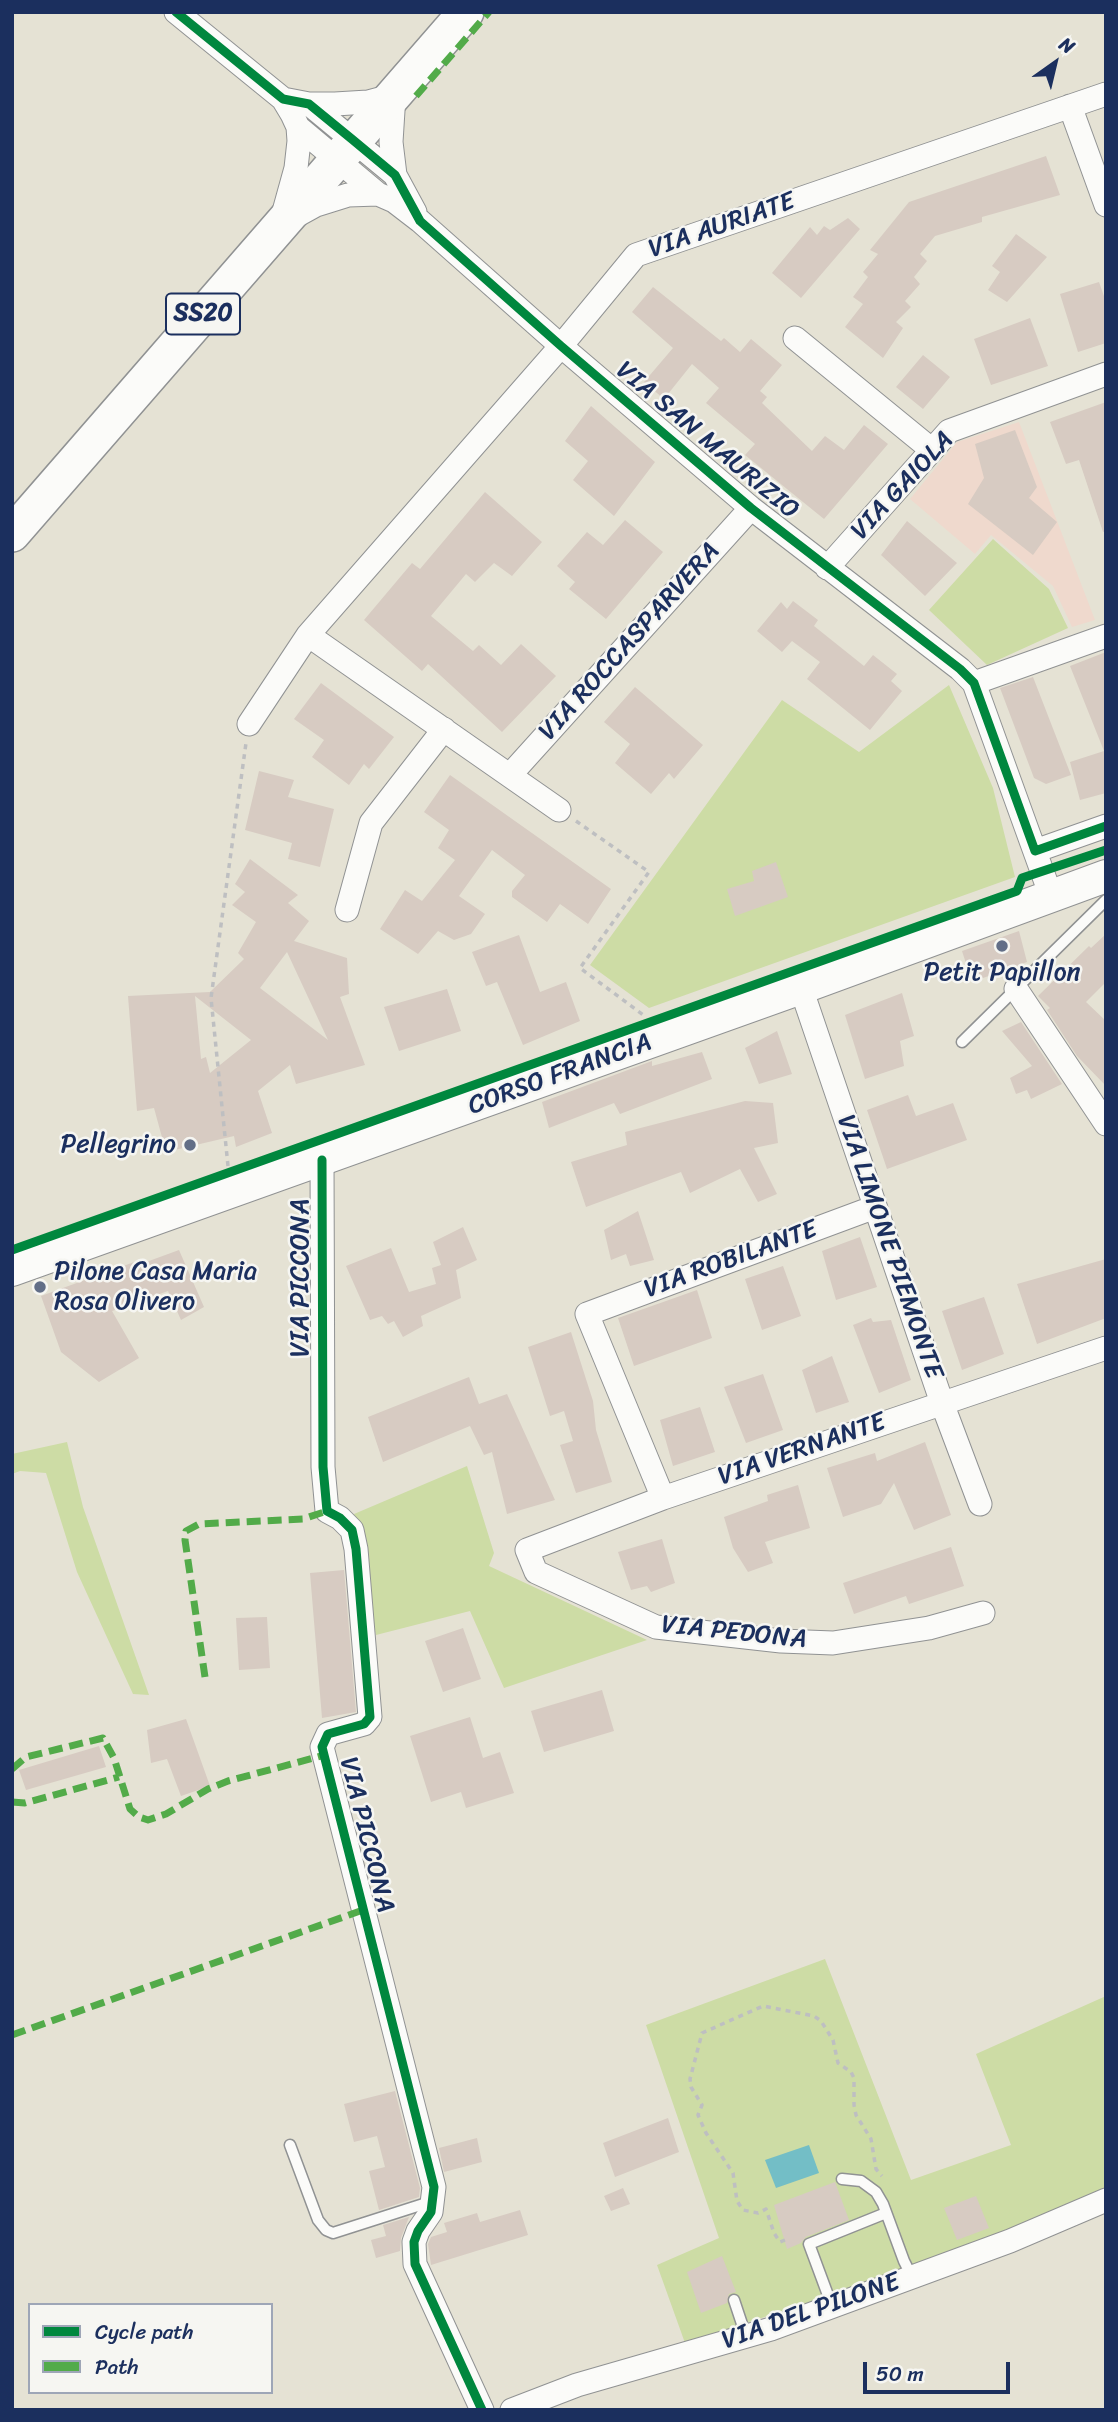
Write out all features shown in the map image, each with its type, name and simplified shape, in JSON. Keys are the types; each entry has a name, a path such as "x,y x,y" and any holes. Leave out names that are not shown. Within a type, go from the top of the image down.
{"main road":[{"name":"SS20","path":"12,534 466,12"},
{"name":"CORSO FRANCIA","path":"12,1270 1106,876"}],"street":[{"path":"176,12 282,99 298,127 296,168 281,224"},
{"name":"VIA AURIATE","path":"249,724 308,635 561,346 636,255 1106,94"},
{"path":"282,99 309,104 368,102 394,95 391,142 395,176 421,221"},
{"path":"309,104 379,194"},
{"path":"1070,106 1106,205"},
{"path":"298,127 395,176"},
{"path":"281,224 316,205 348,195 379,194 394,201 421,221"},
{"name":"VIA SAN MAURIZIO","path":"421,221 561,346 751,508 930,645 974,683"},
{"path":"795,338 932,450"},
{"name":"VIA GAIOLA","path":"827,568 949,431 1106,374"},
{"name":"VIA ROCCASPARVERA","path":"510,775 751,508"},
{"path":"308,635 559,810"},
{"path":"1051,896 974,683 1106,636"},
{"path":"347,910 371,823 443,729"},
{"path":"1035,851 1106,827"},
{"name":"VIA LIMONE PIEMONTE","path":"801,988 942,1402 980,1504"},
{"path":"1016,989 1106,1124"},
{"name":"VIA PICCONA","path":"322,1160 323,1467 327,1511 340,1518 352,1530 356,1549 370,1717 364,1724 328,1734 323,1747 435,2188 433,2201"},
{"name":"VIA ROBILANTE","path":"663,1498 587,1314 875,1207"},
{"name":"VIA VERNANTE","path":"663,1498 1106,1348"},
{"name":"VIA PEDONA","path":"663,1498 527,1550 536,1572 656,1627 780,1641 833,1643 929,1628 983,1613"},
{"name":"VIA DEL PILONE","path":"512,2410 577,2385 746,2336 832,2306 1010,2241 1106,2200"},
{"path":"433,2201 431,2212 414,2242 415,2264 482,2410"}],"lane":[{"path":"962,1042 1106,900"},
{"path":"290,2144 318,2220 332,2233 433,2201"},
{"path":"842,2179 861,2182 879,2197 912,2277"},
{"path":"832,2306 809,2244 886,2213"},
{"path":"734,2300 746,2336"}],"path":[{"path":"228,1172 211,998 249,724"},
{"path":"559,810 649,872 580,968 651,1020"},
{"path":"638,1025 651,1020"},
{"path":"216,1177 241,1167"},
{"path":"785,2240 780,2242 774,2233 766,2209 758,2213 743,2210 737,2201 733,2173 706,2133 698,2115 702,2105 691,2087 690,2079 699,2038 710,2029 763,2006 814,2016 821,2021 832,2040 838,2063 851,2072 854,2078 856,2115 870,2139 876,2169 885,2183 885,2190 879,2197"}],"shaded area":[{"path":"1019,422 1095,620 1072,627 1053,586 991,535 975,554 910,499 957,442"}],"green space":[{"path":"993,539 1049,589 1068,628 987,665 929,610"},
{"path":"949,685 993,788 1015,877 649,1008 590,965 782,700 859,752"},
{"path":"67,1442 83,1507 149,1695 133,1694 77,1572 46,1473 20,1471 12,1474 12,1454"},
{"path":"467,1466 494,1553 489,1566 647,1640 504,1688 470,1611 376,1635 354,1514"},
{"path":"825,1959 911,2180 1011,2145 976,2054 1106,1996 1106,2189 957,2254 685,2343 657,2265 719,2238 646,2025"}],"water":[{"path":"809,2145 819,2173 776,2188 765,2160"}],"building":[{"path":"1046,156 1060,195 982,217 982,222 935,236 920,254 927,261 914,277 920,284 905,301 911,307 896,322 903,328 883,358 845,327 863,304 853,297 868,277 863,272 878,254 870,250 909,202"},
{"path":"848,218 860,229 801,298 772,273 810,227 817,235 824,226 830,230"},
{"path":"1016,234 1047,257 1007,302 988,290 1000,272 992,266"},
{"path":"1099,282 1106,302 1106,343 1078,352 1060,294"},
{"path":"653,287 721,341 724,338 740,352 751,339 782,365 760,391 767,397 762,403 812,451 825,436 844,450 864,425 888,444 824,519 745,455 755,444 706,403 719,388 692,364 664,399 644,382 673,348 632,312"},
{"path":"1030,318 1048,366 991,385 974,339"},
{"path":"923,355 950,377 923,409 896,387"},
{"path":"1106,402 1106,531 1103,532 1079,460 1066,464 1050,422"},
{"path":"591,406 655,462 614,516 573,480 588,461 565,441"},
{"path":"1015,430 1037,487 1029,498 1057,522 1033,555 968,504 984,478 975,444"},
{"path":"485,492 542,542 512,576 494,563 475,582 466,574 431,616 473,651 479,645 501,665 521,644 556,676 502,732 428,664 422,671 364,620 412,563 420,569"},
{"path":"625,520 663,552 606,619 569,589 575,582 557,566 587,532 603,545"},
{"path":"907,521 957,563 925,596 881,555"},
{"path":"793,601 818,620 814,626 864,666 873,655 897,674 891,681 902,691 870,730 807,679 820,662 792,641 782,652 757,631 781,602 787,609"},
{"path":"1106,652 1106,793 1080,800 1070,762 1104,751 1070,666"},
{"path":"1033,677 1071,775 1046,784 1034,778 1000,688"},
{"path":"321,683 394,737 369,769 364,764 349,785 312,757 324,740 294,719"},
{"path":"635,687 703,745 674,779 669,773 651,794 615,763 630,744 604,722"},
{"path":"259,771 294,780 288,797 334,809 320,867 288,859 292,843 245,830"},
{"path":"450,775 611,889 588,924 560,904 547,922 512,897 512,891 525,875 492,850 459,896 485,914 471,934 454,940 438,931 418,954 380,929 405,890 422,901 455,860 438,848 449,830 424,812"},
{"path":"250,859 298,895 288,903 309,921 294,941 347,958 349,994 340,997 365,1065 296,1084 290,1065 258,1091 272,1133 236,1147 234,1136 166,1152 154,1108 137,1111 128,996 210,992 244,959 238,953 256,922 232,905 245,892 235,884","holes":["287,952 328,1040 260,988","195,996 251,1040 210,1073 206,1057 201,1059"]},
{"path":"776,862 788,897 735,916 727,889 754,881 752,871"},
{"path":"1019,931 1027,962 972,982 962,951"},
{"path":"1106,934 1106,982 1086,1002 1106,1021 1106,1086 1077,1056 1047,1010 1050,1008 1038,996 1089,946 1091,948"},
{"path":"519,935 540,992 566,982 580,1021 523,1045 497,982 486,986 472,952"},
{"path":"447,989 461,1031 399,1051 384,1007"},
{"path":"902,993 914,1036 900,1041 904,1066 865,1079 845,1015"},
{"path":"1021,1022 1062,1084 1031,1099 1027,1090 1016,1094 1010,1078 1032,1066 1002,1031"},
{"path":"777,1031 792,1074 759,1084 745,1048"},
{"path":"702,1052 712,1079 620,1114 614,1103 549,1128 542,1102 652,1061 652,1066"},
{"path":"908,1095 916,1116 953,1103 967,1140 887,1169 867,1110"},
{"path":"745,1101 773,1103 778,1143 754,1148 777,1194 758,1202 740,1169 690,1193 681,1172 586,1207 571,1162 627,1145 625,1132"},
{"path":"638,1211 654,1260 630,1266 626,1254 611,1260 604,1230"},
{"path":"463,1227 477,1260 456,1270 461,1298 421,1316 423,1326 403,1337 394,1321 388,1324 382,1316 370,1320 346,1266 391,1248 409,1292 436,1284 432,1268 441,1265 433,1242"},
{"path":"860,1237 877,1287 836,1300 822,1251"},
{"path":"179,1250 204,1307 181,1320 168,1291 112,1311 139,1358 99,1382 61,1352 41,1296 137,1261 138,1265"},
{"path":"1106,1259 1106,1318 1037,1344 1017,1284"},
{"path":"783,1266 801,1316 762,1330 745,1279"},
{"path":"697,1290 712,1338 634,1366 618,1318"},
{"path":"984,1297 1004,1354 962,1370 942,1311"},
{"path":"871,1318 873,1322 891,1320 911,1380 879,1393 853,1325"},
{"path":"571,1332 593,1401 596,1430 612,1482 576,1493 560,1445 573,1441 564,1411 550,1416 528,1347"},
{"path":"832,1356 849,1402 816,1413 802,1370"},
{"path":"763,1374 783,1430 746,1443 724,1387"},
{"path":"469,1377 479,1404 507,1394 555,1500 507,1514 492,1452 484,1455 470,1426 383,1462 368,1417"},
{"path":"700,1407 715,1452 673,1466 660,1420"},
{"path":"925,1442 951,1515 914,1530 894,1483 881,1504 843,1517 827,1468 875,1453 877,1461"},
{"path":"798,1485 810,1528 765,1542 773,1563 748,1572 733,1548 724,1517 768,1501 767,1495"},
{"path":"662,1539 675,1583 651,1592 647,1586 631,1590 618,1552"},
{"path":"951,1547 964,1586 909,1604 906,1596 854,1614 843,1583"},
{"path":"344,1570 356,1712 322,1718 310,1573"},
{"path":"267,1617 270,1668 239,1670 236,1618"},
{"path":"463,1628 481,1679 443,1692 425,1641"},
{"path":"602,1690 614,1731 544,1752 531,1711"},
{"path":"470,1717 483,1758 500,1752 514,1793 466,1808 461,1792 431,1802 410,1736"},
{"path":"186,1719 210,1786 181,1796 167,1759 151,1763 147,1730"},
{"path":"99,1746 106,1767 26,1790 19,1770"},
{"path":"395,2091 420,2188 419,2197 379,2210 369,2171 385,2167 377,2136 354,2142 344,2104"},
{"path":"668,2118 679,2152 615,2177 603,2143"},
{"path":"477,2138 482,2162 444,2172 439,2148"},
{"path":"835,2182 849,2220 806,2237 801,2243 787,2249 774,2205"},
{"path":"623,2188 630,2204 611,2211 604,2196"},
{"path":"976,2196 989,2228 957,2240 944,2208"},
{"path":"520,2210 528,2235 431,2265 428,2244 431,2237 447,2232 444,2223 477,2213 480,2222"},
{"path":"409,2217 401,2238 400,2251 376,2258 371,2240 386,2236 383,2225"},
{"path":"722,2256 736,2292 729,2294 727,2303 701,2313 687,2272"}],"marked path":[{"path":"416,96 489,12"},
{"path":"205,1677 185,1540 186,1531 199,1524 303,1519 327,1511"},
{"path":"12,1769 26,1757 103,1738 114,1758 130,1809 139,1817 148,1820 166,1814 208,1789 228,1781 325,1755"},
{"path":"12,1802 25,1803 119,1777"},
{"path":"12,2035 363,1910"}],"cycle path":[{"path":"176,12 283,99 309,104 395,175 420,221 561,346 751,508 960,669 974,683 1035,851 1106,826"},
{"path":"12,1250 1017,891 1022,878 1106,850"},
{"path":"322,1160 323,1467 327,1511 340,1518 352,1530 356,1549 370,1717 364,1724 328,1734 322,1747 434,2187 431,2212 414,2242 415,2264 482,2410"}],"place":[{"name":"Petit Papillon","path":"1002,946"},
{"name":"Pellegrino","path":"190,1145"},
{"name":"Pilone Casa Maria Rosa Olivero","path":"40,1287"}]}
